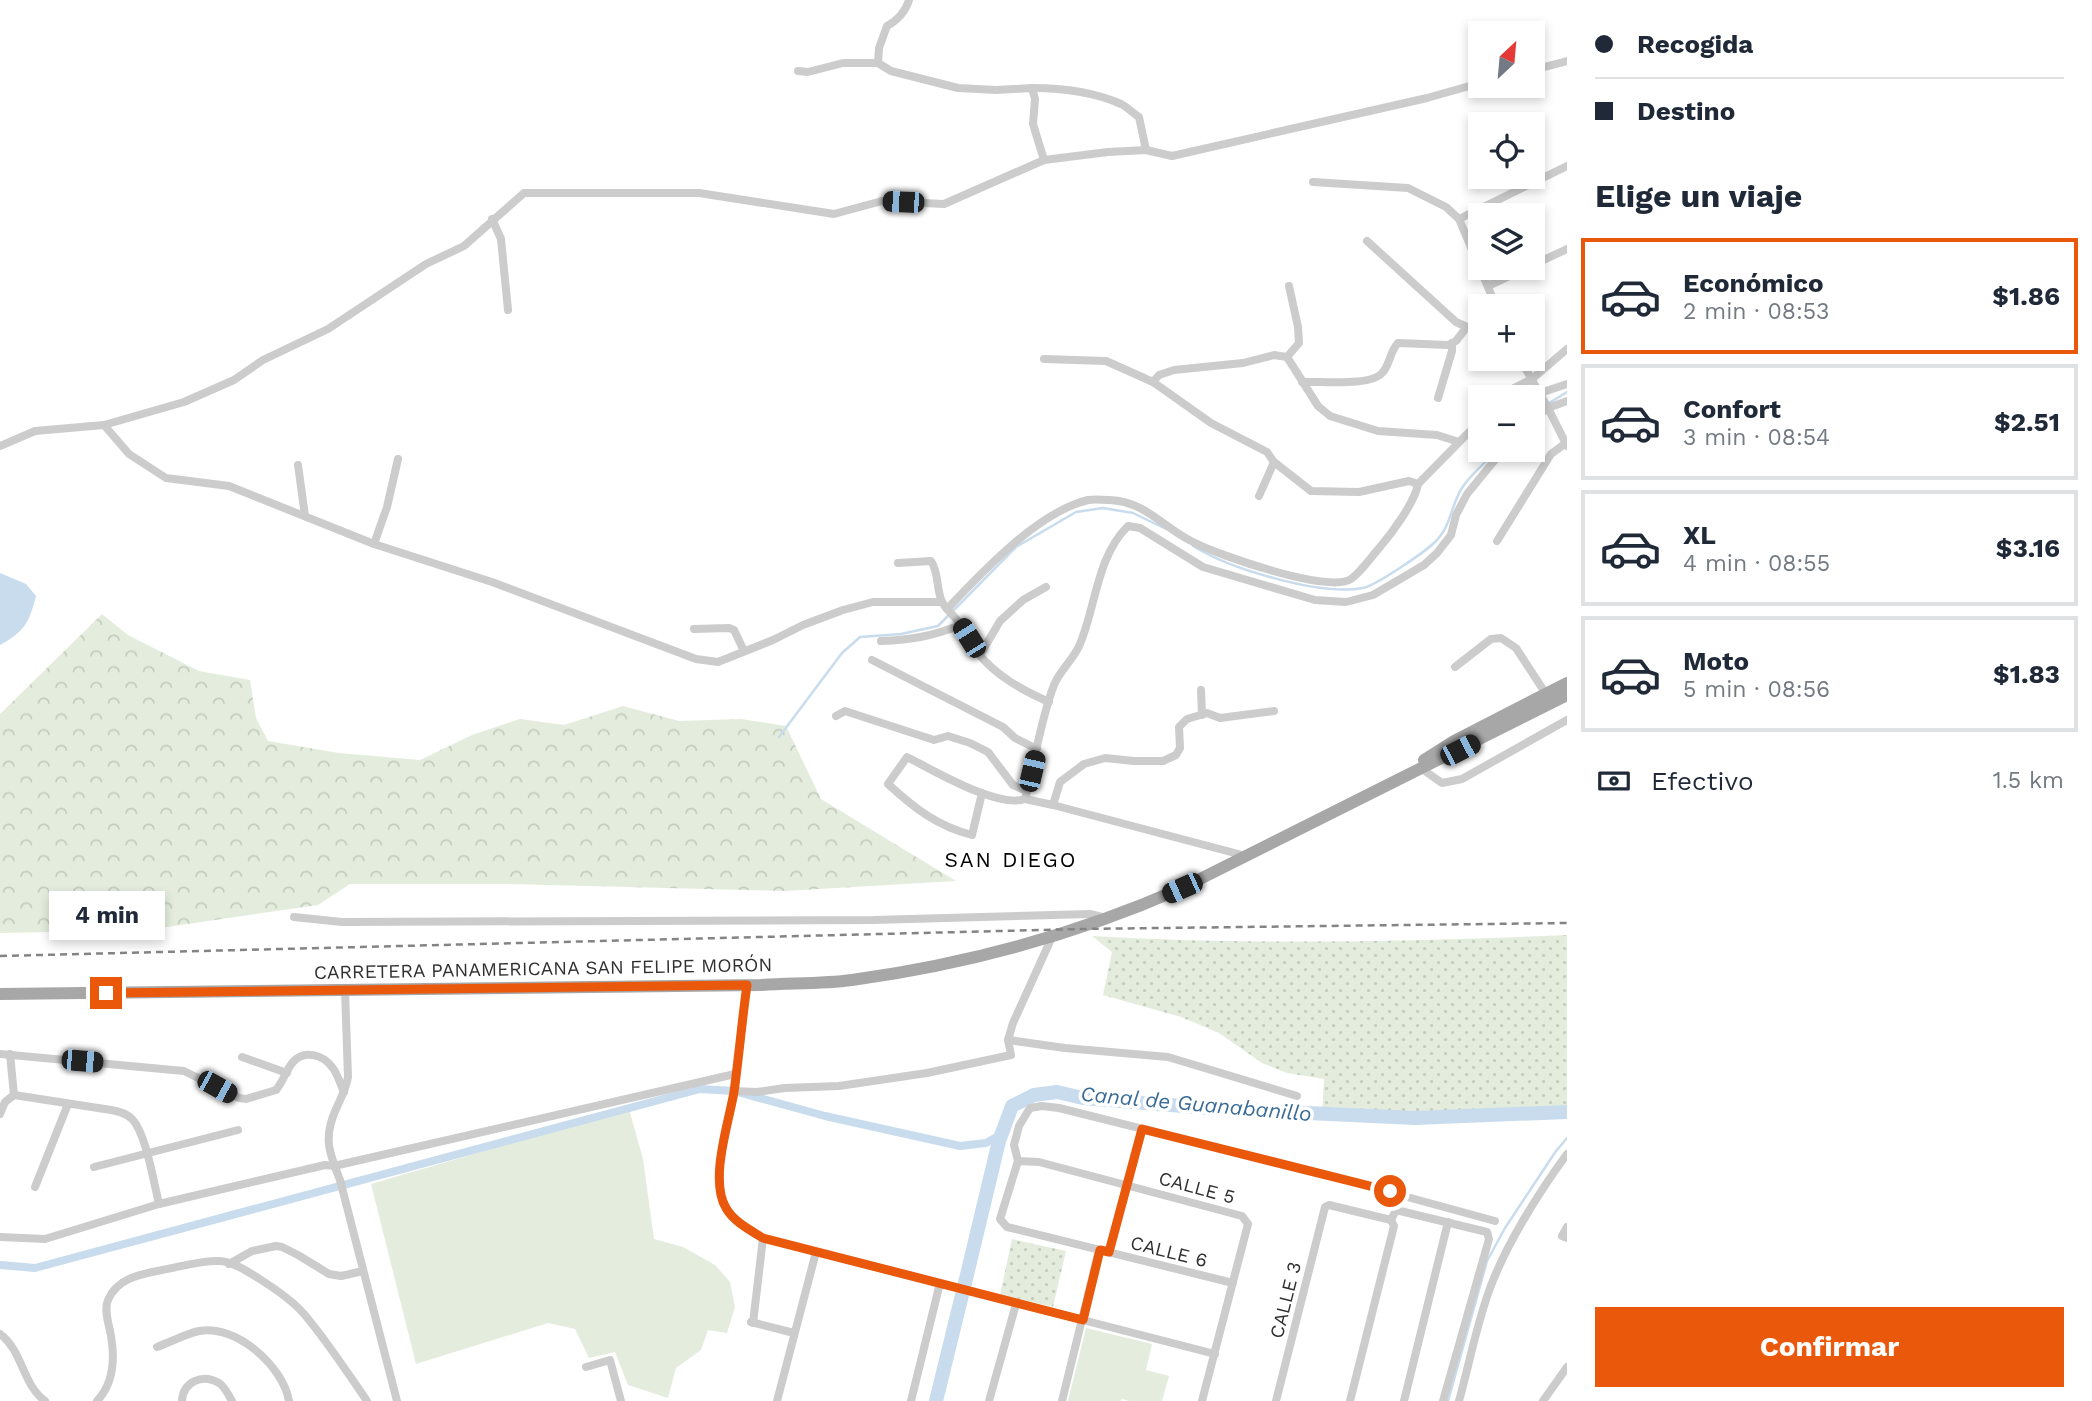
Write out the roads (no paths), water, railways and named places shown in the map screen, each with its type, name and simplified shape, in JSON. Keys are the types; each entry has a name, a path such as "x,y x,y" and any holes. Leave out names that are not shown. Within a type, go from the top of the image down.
{"main road":[{"path":"1364,797 1454,741 1546,694 1566,694"},
{"path":"1364,797 1566,694"},
{"name":"CARRETERA PANAMERICANA SAN FELIPE MORÓN","path":"0,994 747,985 849,980 915,970 1011,949 1109,919 1174,892 1364,797"}],"street":[{"path":"878,63 887,26 895,22 909,0"},
{"path":"1545,67 1567,61"},
{"path":"798,71 808,72 843,63 878,63 891,71 958,88 1055,88 1102,97 1122,104 1139,117 1146,150"},
{"path":"0,446 35,431 104,425 184,402 234,380 263,360 328,329 426,264 464,246 524,193 699,193 834,214 882,201 944,204 1044,160 1146,150 1172,156 1468,86"},
{"path":"1032,88 1035,99 1033,124 1044,160"},
{"path":"1459,219 1567,166"},
{"path":"1313,182 1408,188 1446,207 1459,219 1491,294"},
{"path":"492,219 501,239 508,310"},
{"path":"1302,382 1370,381 1383,373 1398,343 1444,346 1452,343 1466,328 1367,241"},
{"path":"1545,259 1567,249"},
{"path":"1488,286 1501,280"},
{"path":"1287,357 1299,343 1289,286"},
{"path":"1438,398 1452,343"},
{"path":"1520,385 1532,379 1567,349"},
{"path":"1153,382 1159,375 1174,370 1243,363 1274,355 1287,357"},
{"path":"1287,357 1318,406 1330,416 1378,430 1437,435 1459,442"},
{"path":"1044,359 1106,361 1153,382 1211,423 1267,452 1274,463 1311,491 1359,492 1409,481 1418,484"},
{"path":"1527,371 1535,385"},
{"path":"1545,391 1567,384"},
{"path":"1547,406 1567,401"},
{"path":"1497,541 1551,454 1565,440 1545,402"},
{"path":"104,425 129,454 166,478 229,486 374,544 492,582 696,659 718,662 774,640 803,625 873,602 946,607 992,562 1031,530 1057,513 1089,500 1124,501 1150,512 1192,542 1250,564 1306,579 1342,582 1351,579 1384,543 1417,490 1418,484 1468,433"},
{"path":"374,544 387,507 398,459"},
{"path":"982,793 972,835 957,831 917,810 888,784 907,757 972,790 1016,803 1026,795 1055,683 1080,646 1104,566 1118,536 1128,526 1140,528 1203,567 1315,600 1346,602 1373,595 1424,565 1437,553 1451,535 1456,515 1467,494 1493,462"},
{"path":"1259,496 1274,463"},
{"path":"298,465 304,516"},
{"path":"898,563 931,561 936,584 946,607 980,655 996,672 1023,690 1049,702"},
{"path":"980,655 1000,621 1023,600 1046,587"},
{"path":"881,641 934,635 959,622"},
{"path":"694,629 734,630 744,651"},
{"path":"1455,667 1491,639 1501,638 1516,648 1546,694"},
{"path":"872,660 1003,727 1015,738 1037,749"},
{"path":"1201,690 1202,715"},
{"path":"836,716 845,711 934,740 948,736 970,743 988,752 1013,785 1026,795 1053,805 1245,856"},
{"path":"1053,805 1060,782 1084,764 1105,758 1163,761 1176,755 1180,748 1180,727 1187,719 1207,713 1220,718 1274,711"},
{"path":"1422,769 1441,783 1462,779 1567,720"},
{"path":"294,917 342,922 874,920 1090,914 1109,919"},
{"path":"734,1091 839,1086 927,1073 1011,1055 1008,1040 1013,1023 1052,937"},
{"path":"747,985 734,1091 720,1166 720,1190 725,1207 736,1220 763,1238 1215,1354"},
{"path":"345,990 348,1077 330,1122 327,1137 397,1401"},
{"path":"1008,1040 1168,1057 1297,1096"},
{"path":"0,1054 184,1071 233,1097 246,1099 276,1090 294,1062 303,1055 314,1055 328,1062 334,1069 344,1092"},
{"path":"10,1054 14,1096"},
{"path":"242,1057 287,1073"},
{"path":"0,1237 45,1239 159,1205 325,1164 334,1166 736,1074"},
{"path":"0,1115 5,1102 14,1096 111,1110 127,1115 137,1126 148,1154 159,1205"},
{"path":"36,1187 68,1104"},
{"path":"1018,1161 1014,1145 1019,1126 1030,1108 1059,1108 1365,1185 1495,1221"},
{"path":"1062,1401 1083,1320 1127,1185 1142,1129"},
{"path":"94,1167 237,1130"},
{"path":"1459,1401 1484,1306 1501,1262 1518,1230 1567,1154"},
{"name":"CALLE 5","path":"1018,1161 1039,1162 1242,1216 1248,1224 1202,1401"},
{"name":"CALLE 6","path":"1018,1161 1000,1219 1007,1227 1233,1283"},
{"name":"CALLE 3","path":"1276,1401 1325,1207 1329,1205 1391,1220"},
{"path":"1350,1401 1394,1226 1391,1220 1396,1210 1484,1230 1489,1239 1443,1401"},
{"path":"1404,1401 1448,1222"},
{"path":"1567,1227 1562,1236 1567,1238"},
{"path":"763,1238 752,1322 794,1333"},
{"path":"229,1264 252,1251 276,1246 298,1255 329,1274 341,1276 363,1270"},
{"path":"777,1401 816,1252"},
{"path":"97,1401 108,1384 112,1370 114,1353 107,1314 107,1303 112,1292 120,1284 140,1274 220,1261 248,1272 303,1313 367,1401"},
{"path":"911,1401 940,1283"},
{"path":"989,1401 1016,1304"},
{"path":"158,1347 201,1331 217,1331 233,1337 266,1358 278,1374 289,1401"},
{"path":"0,1334 15,1350 37,1395 45,1401"},
{"path":"586,1367 610,1360 621,1401"},
{"path":"1543,1401 1567,1367"},
{"path":"182,1401 182,1394 187,1386 203,1378 220,1384 232,1401"}],"water":[{"path":"0,573 26,584 36,596 25,625 0,645"}],"waterway":[{"path":"1545,406 1567,392"},
{"path":"1193,546 1229,563 1276,579 1324,588 1363,588 1400,568 1441,536 1464,485 1485,462"},
{"path":"779,737 842,653 860,637 901,634 938,626 1016,547 1076,512 1103,508 1133,513 1166,529"},
{"path":"0,1265 35,1268 700,1089 734,1091 825,1116 960,1146 986,1143 1002,1134"},
{"name":"Canal de Guanabanillo","path":"965,1283 999,1141 1012,1106 1034,1095 1057,1092 1083,1098 1220,1109 1415,1118 1567,1112"},
{"path":"1448,1401 1487,1261 1505,1228 1567,1138"},
{"path":"936,1401 962,1295"}],"railway":[{"path":"0,956 1080,929 1567,923"}],"district":[{"name":"SAN DIEGO","path":"1011,860"}]}
